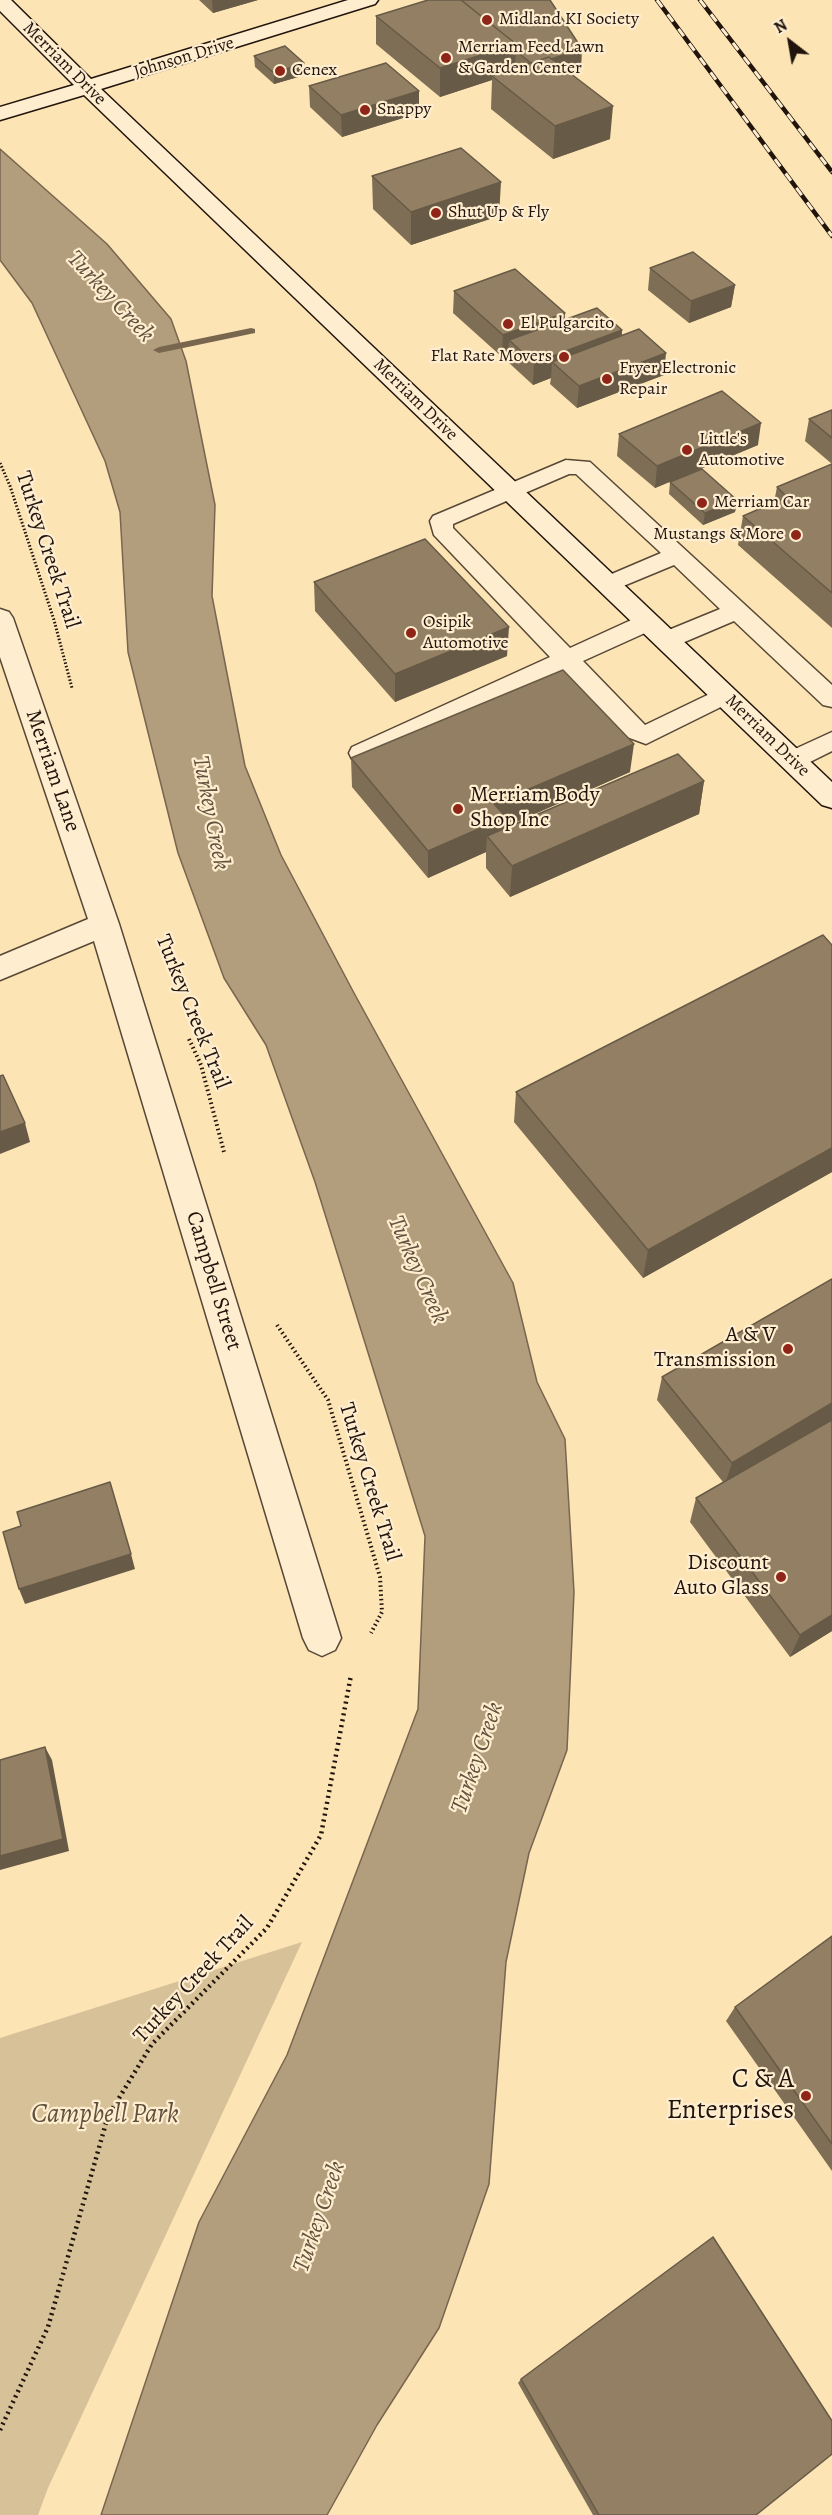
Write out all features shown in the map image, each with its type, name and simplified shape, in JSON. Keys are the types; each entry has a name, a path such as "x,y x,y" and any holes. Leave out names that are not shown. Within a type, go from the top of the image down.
{"main road":[{"name":"Merriam Drive","path":"0,0 87,87 832,798"},
{"name":"Johnson Drive","path":"0,114 368,0"},
{"name":"Merriam Lane","path":"0,618 104,924"},
{"path":"0,969 104,924"},
{"name":"Campbell Street","path":"104,924 322,1638"}],"lane":[{"path":"724,694 646,735 636,731 442,530 441,521 566,467 582,467 832,699"},
{"path":"608,584 676,555"},
{"path":"667,640 736,611"},
{"path":"361,753 648,622"},
{"path":"793,760 832,741"}],"path":[{"name":"Turkey Creek Trail","path":"0,463 10,486 54,620 75,698"},
{"name":"Turkey Creek Trail","path":"186,1033 201,1065 225,1153"},
{"name":"Turkey Creek Trail","path":"272,1318 328,1400 380,1577 382,1612 365,1643"},
{"name":"Turkey Creek Trail","path":"0,2430 48,2327 108,2116 152,2044 267,1928 321,1836 354,1664"}],"green space":[{"name":"Campbell Park","path":"302,1942 48,2488 38,2515 0,2515 0,2038"}],"water":[{"name":"Turkey Creek","path":"0,149 107,244 171,319 186,361 215,505 212,596 245,766 281,855 513,1283 537,1382 565,1439 574,1592 567,1750 529,1853 506,1962 489,2184 439,2328 377,2425 327,2515 101,2515 199,2222 287,2055 418,1709 425,1536 315,1182 266,1045 224,978 178,853 128,652 120,512 105,461 32,303 0,260"}],"building":[{"path":"428,0 461,0 516,44 440,68 376,16"},
{"path":"461,0 550,0 582,49 531,63 516,51 516,44"},
{"path":"285,46 304,63 274,73 254,56"},
{"path":"549,57 613,106 555,126 492,76"},
{"path":"386,63 419,91 341,115 309,86"},
{"path":"461,148 501,182 411,212 372,176"},
{"path":"693,252 735,285 691,301 650,268"},
{"path":"515,269 565,313 503,335 454,291"},
{"path":"597,308 622,330 534,363 509,340"},
{"path":"639,329 666,353 579,386 552,362"},
{"path":"722,391 761,423 657,466 619,434"},
{"path":"832,410 832,438 809,419"},
{"name":"Mustangs & More","path":"832,464 832,593 743,516 787,497 777,487"},
{"path":"702,469 737,500 705,513 670,482"},
{"name":"Osipik Automotive","path":"425,539 509,627 395,674 314,582"},
{"name":"Merriam Body Shop Inc","path":"563,670 634,744 494,804 506,817 428,851 351,758"},
{"path":"678,754 704,781 512,866 487,836"},
{"path":"823,935 832,945 832,1148 648,1250 516,1092"},
{"path":"3,1075 25,1123 0,1132 0,1076"},
{"name":"A & V Transmission","path":"832,1279 832,1403 732,1463 662,1377"},
{"name":"Discount Auto Glass","path":"832,1420 832,1615 800,1635 696,1498"},
{"path":"110,1482 131,1554 19,1589 3,1532 21,1526 17,1512"},
{"path":"45,1747 63,1839 0,1856 0,1760"},
{"name":"C & A Enterprises","path":"832,1936 832,2144 735,2007"},
{"path":"713,2237 832,2421 832,2454 756,2515 599,2515 521,2379"}],"waterway":[{"path":"159,350 251,331"}],"railway":[{"path":"657,0 832,236"},
{"path":"700,0 832,172"}],"place":[{"name":"Midland KI Society","path":"487,20"},
{"name":"Merriam Feed Lawn & Garden Center","path":"446,58"},
{"name":"Cenex","path":"280,71"},
{"name":"Snappy","path":"365,110"},
{"name":"Shut Up & Fly","path":"436,213"},
{"name":"El Pulgarcito","path":"508,324"},
{"name":"Flat Rate Movers","path":"564,357"},
{"name":"Fryer Electronic Repair","path":"607,379"},
{"name":"Little's Automotive","path":"687,450"},
{"name":"Merriam Car","path":"702,503"},
{"name":"Mustangs & More","path":"796,535"},
{"name":"Osipik Automotive","path":"411,633"},
{"name":"Merriam Body Shop Inc","path":"458,809"},
{"name":"A & V Transmission","path":"788,1349"},
{"name":"Discount Auto Glass","path":"781,1577"},
{"name":"C & A Enterprises","path":"806,2096"}]}
